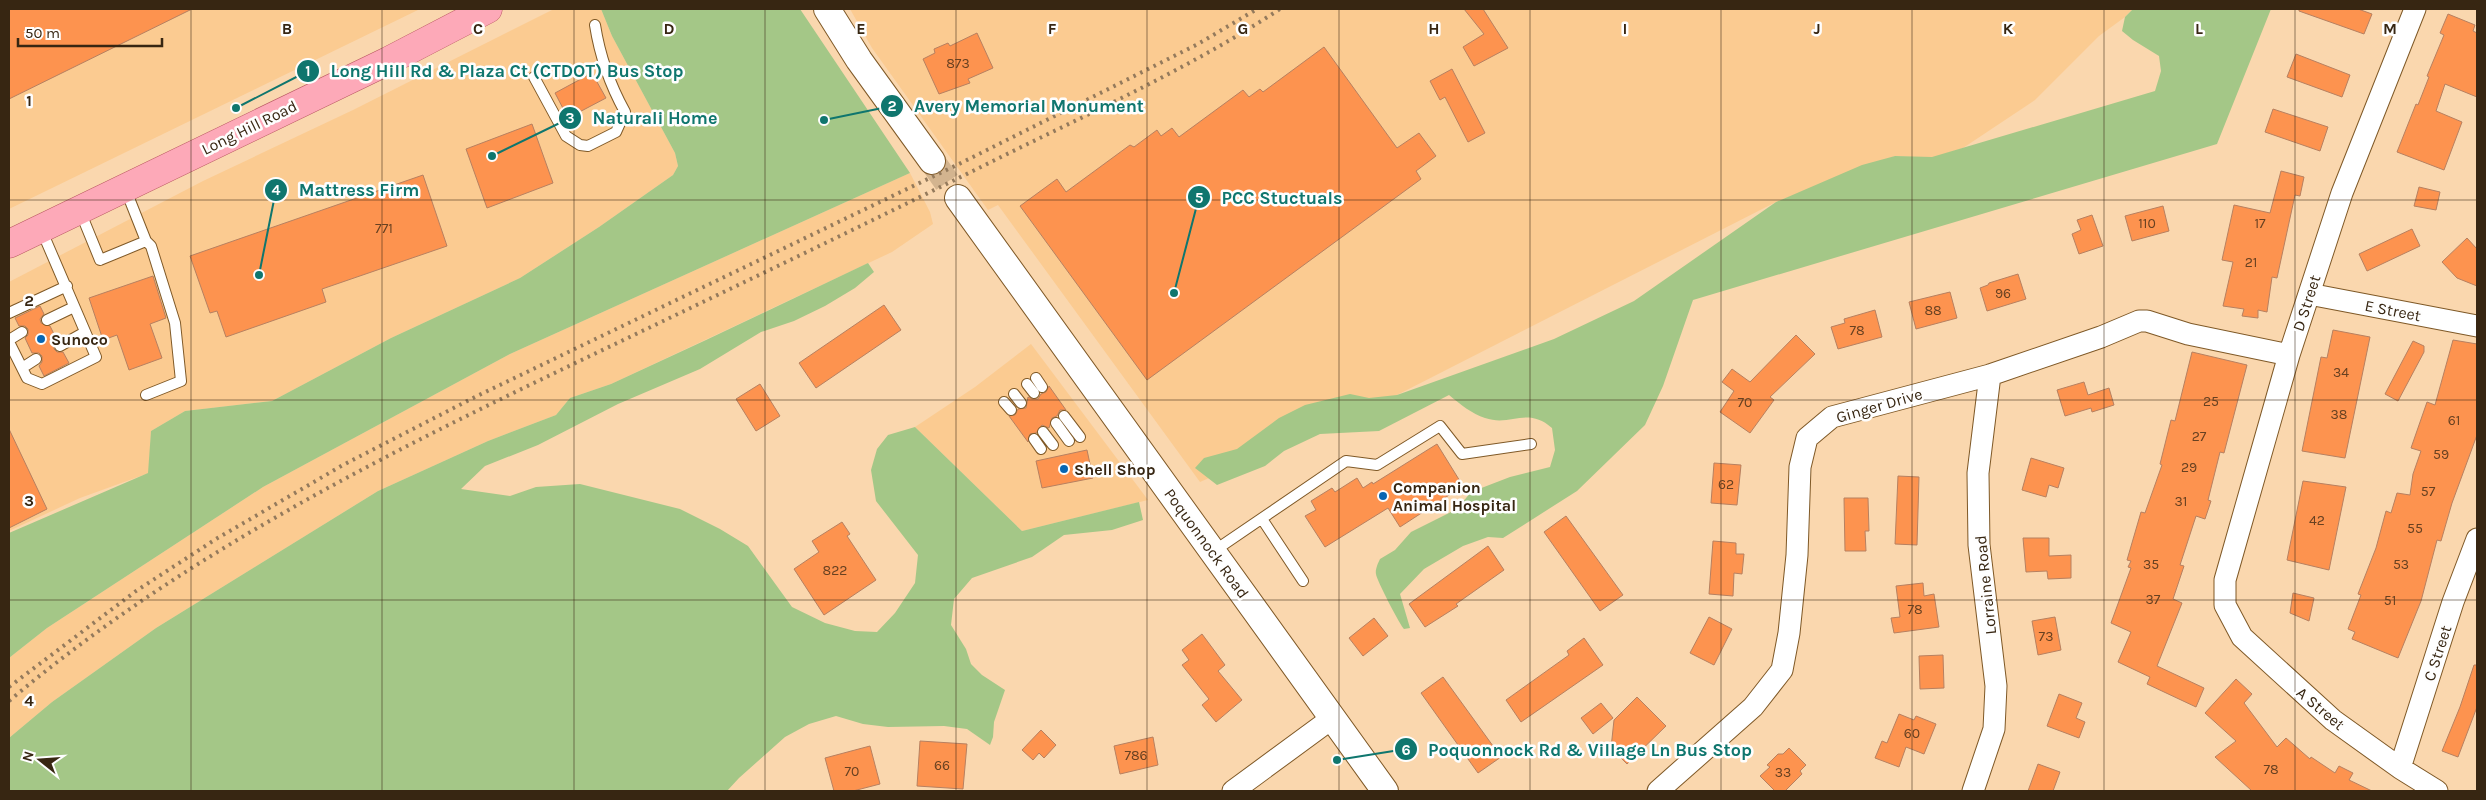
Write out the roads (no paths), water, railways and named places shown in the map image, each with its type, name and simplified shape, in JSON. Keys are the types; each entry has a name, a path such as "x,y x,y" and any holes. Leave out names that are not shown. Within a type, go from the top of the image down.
{"main road":[{"name":"Long Hill Road","path":"9,244 364,73 488,9"}],"street":[{"path":"828,9 859,60 932,161"},
{"name":"D Street","path":"2225,605 2225,580 2289,355 2342,193 2415,9"},
{"name":"Poquonnock Road","path":"958,198 1214,551 1331,719 1385,791"},
{"name":"E Street","path":"2309,294 2477,326"},
{"name":"Ginger Drive","path":"1658,791 1753,707 1782,670 1790,633 1797,554 1800,466 1807,438 1832,417 1990,375 2101,337 2139,320 2188,334 2289,355"},
{"name":"Lorraine Road","path":"1973,791 1994,729 1996,686 1979,545 1978,473 1990,375"},
{"name":"C Street","path":"2400,768 2453,602 2477,539"},
{"name":"A Street","path":"2225,605 2242,637 2333,720 2400,768 2437,791"},
{"path":"1233,791 1331,719"}],"lane":[{"path":"534,77 566,136 572,142 588,146 616,132 625,112 607,76 599,50 595,25"},
{"path":"124,188 146,241 151,246 175,323 181,381 146,396"},
{"path":"80,210 100,260 146,241"},
{"path":"22,332 9,341 27,378 42,384 96,357 41,228"},
{"path":"9,313 67,286"},
{"path":"47,320 74,307"},
{"path":"60,346 85,332"},
{"path":"22,368 36,359"},
{"path":"1014,394 1021,403"},
{"path":"1069,440 1060,419 1080,437"},
{"path":"1214,551 1346,461 1377,465 1440,426 1462,454 1531,444"},
{"path":"1043,432 1053,445"},
{"path":"1034,439 1041,449"},
{"path":"1262,519 1303,581"}],"tunnel":[{"path":"932,161 958,198"}],"railway":[{"path":"9,687 136,591 216,539 343,465 475,397 963,162 1198,44 1257,9"},
{"path":"9,701 75,648 144,599 215,553 363,469 438,430 845,234 1176,70 1280,9"}],"place":[{"name":"Long Hill Rd & Plaza Ct (CTDOT) Bus Stop","path":"236,108"},
{"name":"Avery Memorial Monument","path":"824,120"},
{"name":"Naturali Home","path":"492,156"},
{"name":"Mattress Firm","path":"259,275"},
{"name":"PCC Stuctuals","path":"1174,293"},
{"name":"Sunoco","path":"41,339"},
{"name":"Shell Shop","path":"1064,469"},
{"name":"Companion Animal Hospital","path":"1383,496"},
{"name":"Poquonnock Rd & Village Ln Bus Stop","path":"1337,760"}]}
